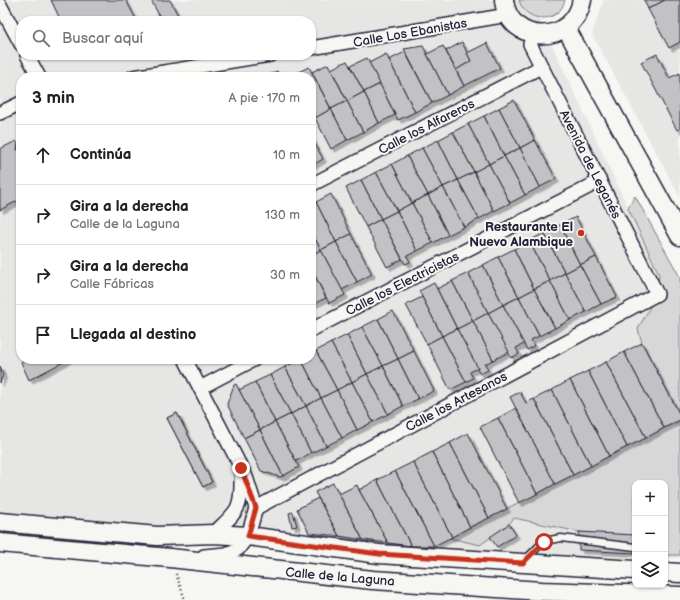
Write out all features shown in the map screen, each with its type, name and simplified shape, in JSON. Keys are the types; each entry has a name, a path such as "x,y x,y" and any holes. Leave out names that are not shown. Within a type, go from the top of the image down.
{"street":[{"path":"506,8 517,26 534,34 548,35 566,28 574,19 582,0"},
{"path":"0,5 16,35"},
{"name":"Calle Los Ebanistas","path":"316,47 506,8"},
{"path":"566,28 680,236"},
{"name":"Avenida de Leganés","path":"534,34 530,44 657,294"},
{"path":"30,60 36,72"},
{"path":"164,72 239,60"},
{"name":"Calle los Alfareros","path":"316,182 541,67"},
{"path":"0,113 16,105"},
{"name":"Calle los Electricistas","path":"316,327 600,181"},
{"name":"Calle los Artesanos","path":"256,508 657,294"},
{"path":"173,559 226,554 238,549 248,536 256,508 241,468 188,364"},
{"path":"200,388 246,364"},
{"path":"213,534 233,516 240,504 241,468"},
{"name":"Calle de la Laguna","path":"0,522 157,536 213,534 248,536 379,554 632,570"},
{"name":"Calle de la Laguna","path":"0,543 373,580 655,598 680,596"}],"lane":[{"path":"523,563 544,542 561,538 632,547"}],"path":[{"path":"173,559 185,600"}],"shaded area":[{"path":"0,0 531,0 680,319 680,558 668,558 668,480 632,480 632,558 440,558 0,511"},
{"path":"519,0 565,0 562,8 556,14 542,18 535,17 528,13 522,8"},
{"path":"604,0 680,0 680,197 592,34"},
{"path":"635,196 680,277 680,415 642,343 638,329 657,294 659,274 628,208"},
{"path":"680,420 680,555 668,555 668,480 632,480 632,537 579,532 514,518 509,524 480,545 449,538"}],"building":[{"path":"51,0 126,0 134,16 59,16"},
{"path":"151,0 170,0 178,16 159,16"},
{"path":"644,0 665,0 648,9"},
{"path":"665,0 680,0 680,42 669,48 648,9"},
{"path":"462,42 471,61 456,70 446,51"},
{"path":"487,43 500,68 464,86 456,70 471,61 467,53"},
{"path":"423,46 448,95 432,103 404,49"},
{"path":"443,46 464,86 448,95 427,54"},
{"path":"405,52 432,103 415,112 389,60"},
{"path":"386,54 415,112 398,120 369,63"},
{"path":"657,54 669,78 680,73 680,129 677,130 641,62"},
{"path":"367,58 380,84 364,92 350,66"},
{"path":"347,61 364,92 347,101 331,69"},
{"path":"328,64 347,101 331,109 316,80 316,72 312,72"},
{"path":"309,67 312,72 298,72"},
{"path":"316,80 331,109 316,117"},
{"path":"380,84 395,115 379,123 364,92"},
{"path":"364,92 379,123 363,132 347,101"},
{"path":"514,100 535,140 520,148 499,108"},
{"path":"347,101 363,132 347,140 331,109"},
{"path":"499,108 520,148 504,156 484,116"},
{"path":"331,109 347,140 331,149 316,117"},
{"path":"484,116 504,156 489,164 468,124"},
{"path":"468,124 489,164 474,172 453,132"},
{"path":"453,132 474,172 458,180 438,140"},
{"path":"438,140 458,180 443,187 422,148"},
{"path":"535,140 556,179 540,187 520,148"},
{"path":"16,141 16,202 0,210 0,149"},
{"path":"316,146 323,159 316,163"},
{"path":"422,148 443,187 428,195 407,156"},
{"path":"520,148 540,187 525,195 504,156"},
{"path":"407,156 428,195 412,203 392,164"},
{"path":"504,156 525,195 510,203 489,164"},
{"path":"392,164 412,203 397,211 376,172"},
{"path":"489,164 510,203 494,211 474,172"},
{"path":"376,172 397,211 381,219 361,180"},
{"path":"474,172 494,211 479,219 458,180"},
{"path":"361,180 381,219 366,227 346,188"},
{"path":"458,180 479,219 464,227 443,187"},
{"path":"443,187 464,227 448,235 428,195"},
{"path":"331,194 351,234 336,242 316,202"},
{"path":"428,195 448,235 433,243 412,203"},
{"path":"316,202 336,242 321,250 316,240"},
{"path":"412,203 433,243 417,251 397,211"},
{"path":"397,211 417,251 407,256 410,262 405,264 381,219"},
{"path":"576,217 596,257 580,265 560,225"},
{"path":"381,219 402,259 387,267 366,227"},
{"path":"560,225 580,265 565,273 544,233"},
{"path":"544,233 565,273 550,281 529,241"},
{"path":"351,234 372,274 357,282 336,242"},
{"path":"316,240 321,250 316,252"},
{"path":"529,241 550,281 534,289 514,249"},
{"path":"336,242 357,282 342,290 321,250"},
{"path":"514,249 534,289 519,297 498,257"},
{"path":"321,250 345,295 329,303 316,278 316,252"},
{"path":"498,257 519,297 503,305 483,265"},
{"path":"596,257 617,297 601,304 580,265"},
{"path":"483,265 503,305 488,313 468,273"},
{"path":"580,265 601,304 586,312 565,273"},
{"path":"468,273 488,313 473,321 452,281"},
{"path":"565,273 586,312 570,320 550,281"},
{"path":"316,278 326,298 316,303"},
{"path":"452,281 473,321 457,329 437,289"},
{"path":"550,281 570,320 555,328 534,289"},
{"path":"434,283 457,329 442,336 419,291"},
{"path":"534,289 555,328 539,336 519,297"},
{"path":"422,297 442,336 427,344 406,305"},
{"path":"519,297 539,336 531,340 534,346 527,350 503,305"},
{"path":"503,305 524,344 516,348 519,354 511,358 488,313"},
{"path":"393,311 414,351 398,359 378,319"},
{"path":"488,313 509,352 493,360 473,321"},
{"path":"378,319 398,359 383,366 362,327"},
{"path":"473,321 493,360 485,364 488,370 480,374 457,329"},
{"path":"362,327 383,366 367,374 347,335"},
{"path":"457,329 478,368 470,372 473,378 466,382 442,336"},
{"path":"347,335 367,374 352,382 331,343"},
{"path":"442,336 466,382 450,390 427,344"},
{"path":"331,343 352,382 337,390 316,351"},
{"path":"642,343 680,415 680,420 664,428 624,352"},
{"path":"316,351 337,390 321,398 304,364 316,364"},
{"path":"414,351 434,391 418,399 398,359"},
{"path":"624,352 664,428 646,438 606,362"},
{"path":"398,359 418,399 403,406 383,366"},
{"path":"606,362 646,438 627,447 588,371"},
{"path":"22,364 59,364 29,380"},
{"path":"291,364 304,364 321,398 306,406 285,367"},
{"path":"0,366 3,375 0,383"},
{"path":"383,366 403,406 388,414 367,374"},
{"path":"285,367 306,406 291,414 270,375"},
{"path":"588,371 627,447 609,456 570,380"},
{"path":"367,374 388,414 373,422 352,382"},
{"path":"270,375 291,414 275,422 255,382"},
{"path":"570,380 609,456 591,466 552,390"},
{"path":"255,382 275,422 260,430 239,390"},
{"path":"352,382 373,422 357,430 337,390"},
{"path":"236,384 260,430 244,438 227,404 234,385"},
{"path":"337,390 357,430 342,438 321,398"},
{"path":"552,390 591,466 573,475 534,399"},
{"path":"520,392 526,403 534,399 573,475 555,484 510,397"},
{"path":"321,398 342,438 326,446 306,406"},
{"path":"306,406 326,446 311,453 291,414"},
{"path":"516,408 555,484 537,494 498,418"},
{"path":"177,413 212,482 203,487 167,418"},
{"path":"177,413 212,482 203,487 167,418"},
{"path":"291,414 311,453 296,461 275,422"},
{"path":"498,418 537,494 519,503 480,427"},
{"path":"275,422 299,467 283,476 260,430"},
{"path":"260,430 283,476 280,477 261,471 244,438"},
{"path":"468,433 507,509 489,518 450,443"},
{"path":"450,443 489,518 470,527 432,452"},
{"path":"432,452 470,527 452,537 413,462"},
{"path":"413,462 452,537 434,546 395,471"},
{"path":"395,471 434,546 411,546 377,480"},
{"path":"377,480 411,546 388,543 359,490"},
{"path":"333,483 363,540 339,536 315,492"},
{"path":"357,485 388,543 363,540 339,494"},
{"path":"318,498 339,536 309,533 297,509"},
{"path":"293,512 297,526 292,527 289,513"},
{"path":"509,524 516,535 497,547 490,537"},
{"path":"579,532 632,535 632,553 579,550"}],"place":[{"name":"Restaurante El Nuevo Alambique","path":"581,233"}],"route":[{"path":"241,468 246,477 256,508 248,536 379,554 523,563 544,542"}]}
